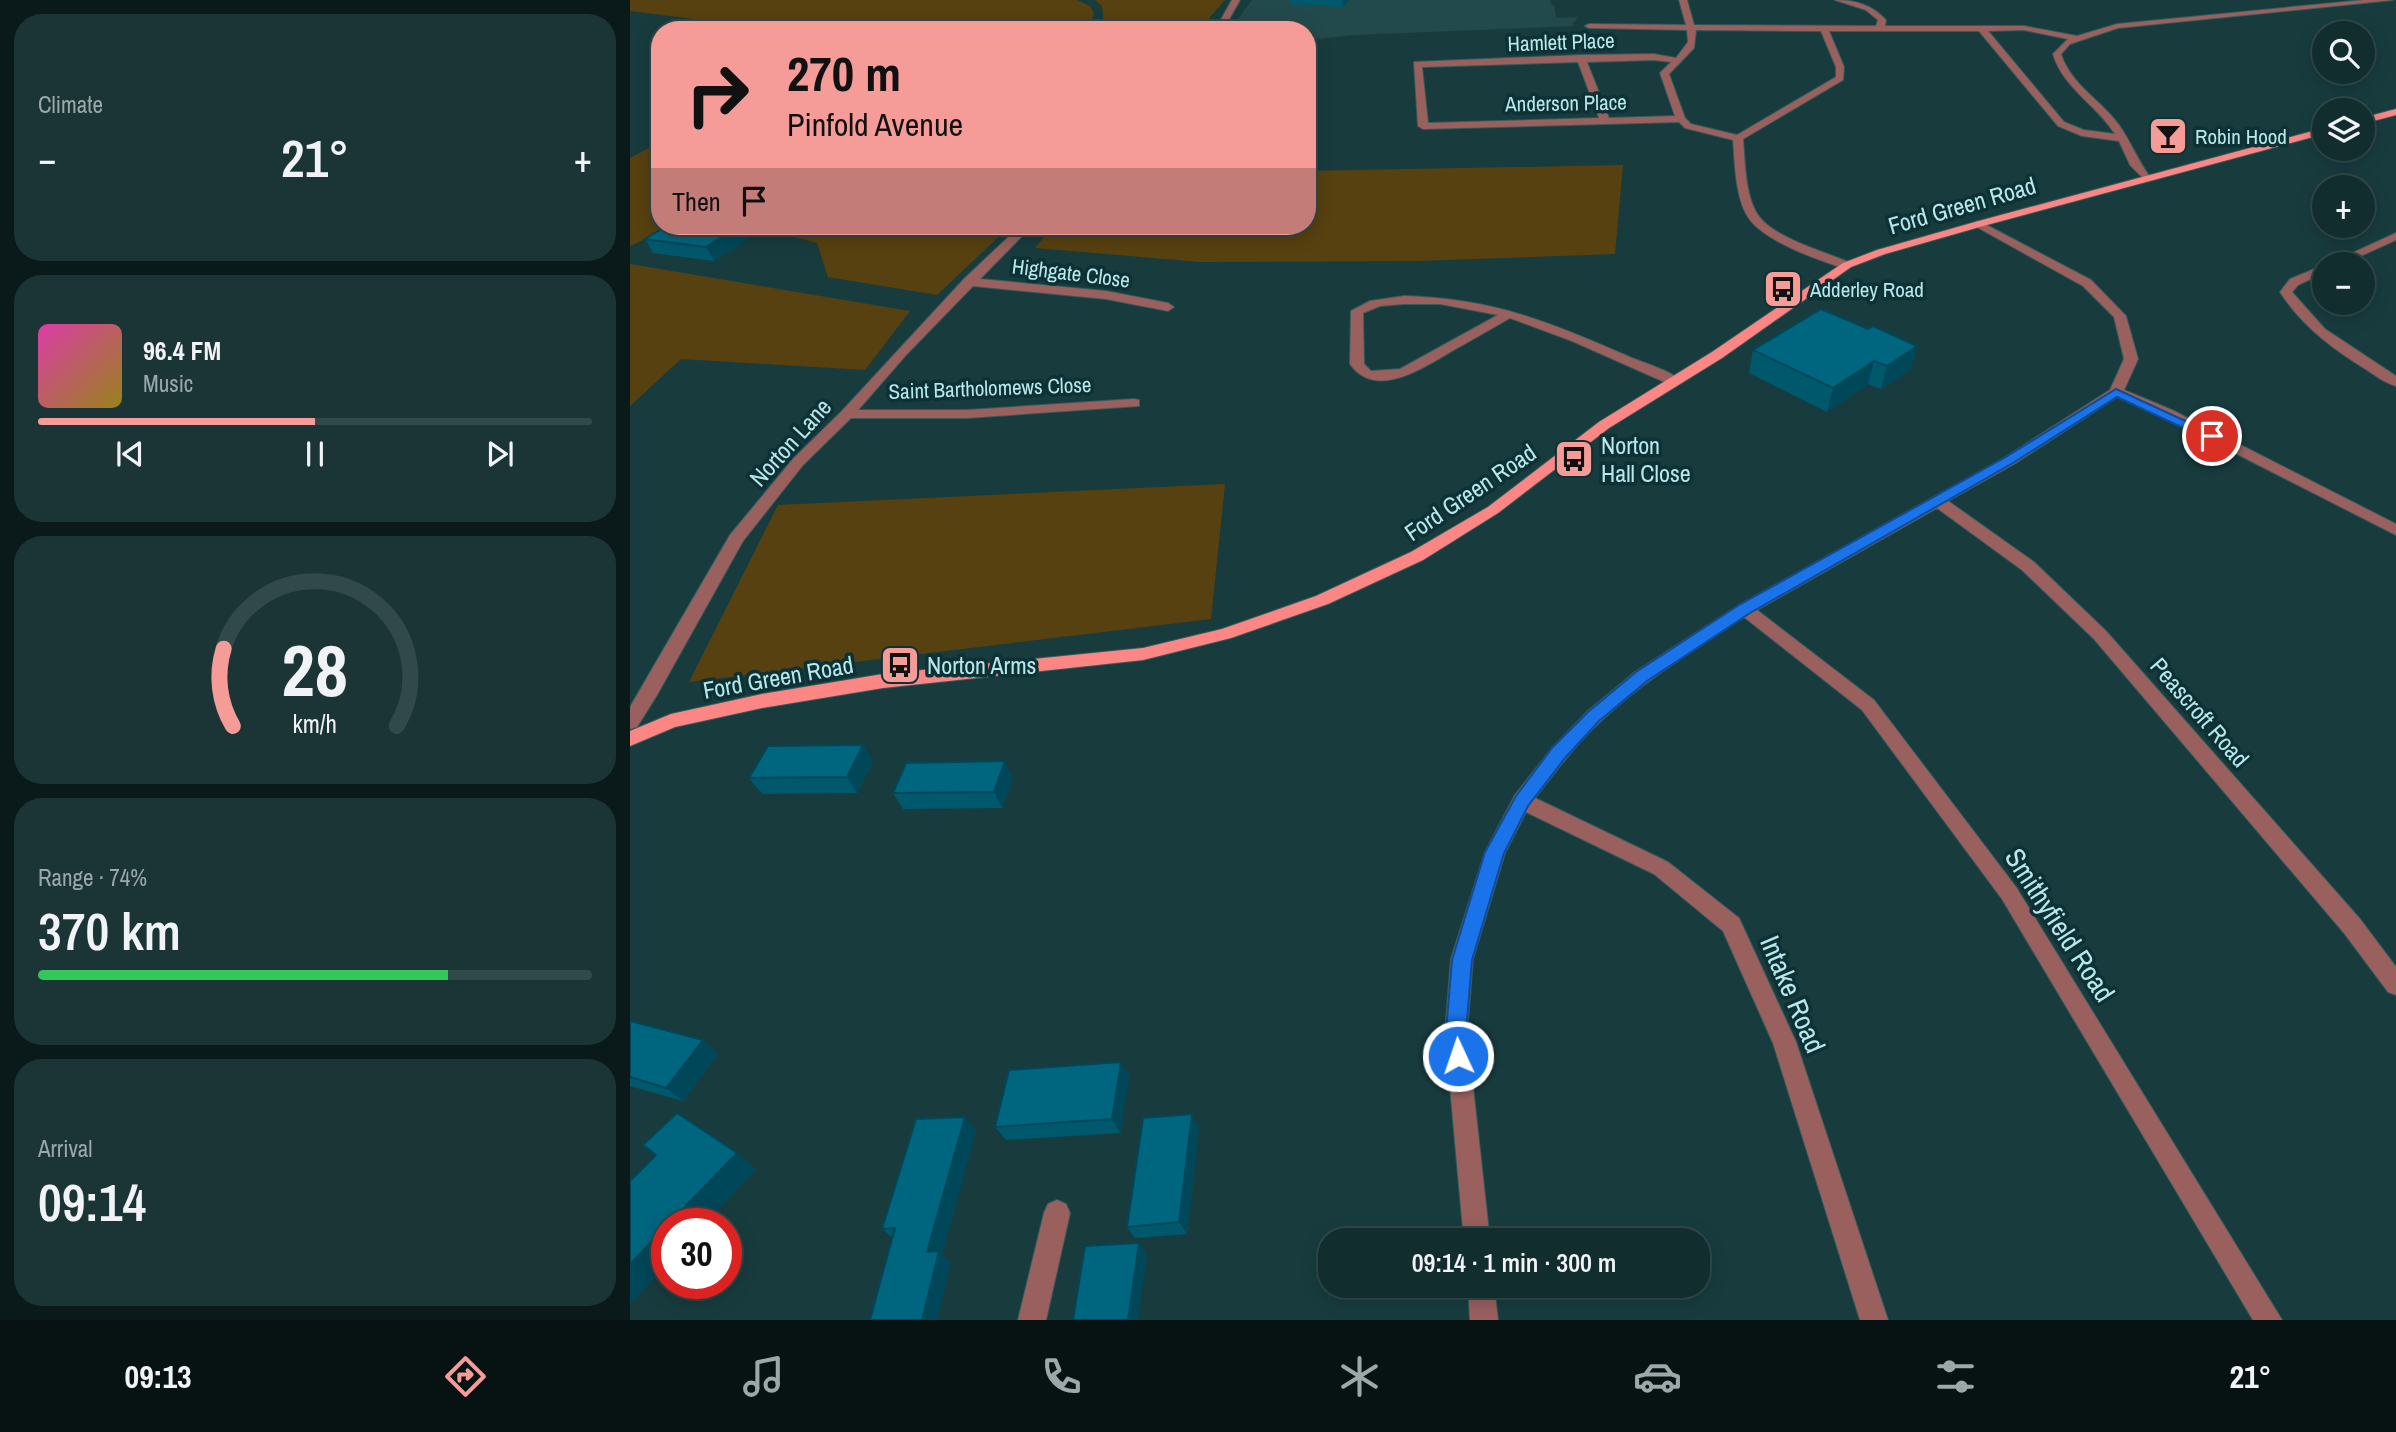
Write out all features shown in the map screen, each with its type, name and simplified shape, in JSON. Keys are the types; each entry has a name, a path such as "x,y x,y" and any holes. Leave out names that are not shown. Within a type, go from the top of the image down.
{"main road":[{"path":"2375,118 2396,112"},
{"name":"Ford Green Road","path":"630,739 671,720 762,701 883,681 1143,654 1225,634 1322,600 1417,556 1493,510 1604,425 1717,355 1847,265 1881,252 2145,177 2312,134"}],"street":[{"path":"1224,21 1236,0"},
{"path":"1683,0 1694,39 1692,50 1664,73 1681,119 1688,126 1738,138 1840,78 1840,67 1825,29"},
{"path":"1839,0 1869,8 1882,20 1880,28"},
{"path":"2283,0 2305,10"},
{"path":"2145,177 2133,166 2122,138 2110,118 2068,76 2057,54 2060,47 2075,38 2117,26 2392,0"},
{"path":"1589,26 2024,29 2075,38"},
{"path":"1981,28 2061,124 2082,133 2122,138"},
{"name":"Hamlett Place","path":"1451,125 1423,126 1417,64 1654,57 1679,61"},
{"path":"1581,58 1605,121"},
{"name":"Anderson Place","path":"1451,125 1681,119"},
{"path":"1738,138 1739,159 1752,216 1773,233 1847,265"},
{"path":"1476,1228 1456,1032 1462,960 1495,852 1522,801 1559,753 1594,716 1642,677 1745,609 2009,461 2116,392 2131,359 2120,316 2087,283 1979,224"},
{"name":"Norton Lane","path":"630,722 651,690 736,539 798,462 847,414 968,282 1017,235"},
{"path":"2361,252 2396,236"},
{"path":"2312,274 2294,282 2286,292 2295,309 2330,337 2396,382"},
{"name":"Highgate Close","path":"968,282 1106,295 1168,307"},
{"path":"1510,313 1405,372 1387,377 1371,376 1361,371 1357,363 1357,311 1367,305 1415,300 1454,302 1510,313 1674,381"},
{"path":"2116,392 2167,413 2393,525"},
{"name":"Saint Bartholomews Close","path":"847,414 967,414 1134,402"},
{"name":"Peascroft Road","path":"1938,501 2028,566 2100,635 2352,926 2396,985"},
{"name":"Smithyfield Road","path":"1745,609 1868,705 2008,893 2268,1320"},
{"name":"Intake Road","path":"1522,801 1661,868 1731,925 1784,1042 1874,1320"},
{"path":"1032,1320 1057,1213"},
{"path":"1482,1298 1484,1320"}],"shaded area":[{"path":"630,0 1077,0 1090,6 1094,13 1091,21 709,21 630,11"},
{"path":"1095,0 1225,0 1208,21 1104,21 1102,6"},
{"path":"1252,0 1550,0 1554,5 1556,18 1578,17 1572,24 1574,26 1354,35 1316,39 1316,21 1237,21"},
{"path":"651,147 651,235 656,235 630,246 630,158"},
{"path":"1623,165 1615,254 1416,261 1201,262 1035,248 1046,235 1316,235 1316,171"},
{"path":"787,235 1000,235 937,295 828,277 817,243"},
{"path":"630,264 910,311 865,370 681,359 630,406"},
{"path":"1225,484 1211,619 689,682 778,505"}],"building":[{"path":"651,235 724,235 706,247 645,239"},
{"path":"1821,309 1868,329 1873,326 1917,346 1887,366 1874,361 1833,388 1753,350"},
{"path":"863,745 847,777 749,778 768,746"},
{"path":"1005,761 994,792 893,793 906,763"},
{"path":"630,1021 703,1040 666,1088 630,1077"},
{"path":"1121,1062 1112,1119 995,1127 1009,1070"},
{"path":"677,1113 737,1153 684,1208 651,1208 651,1242 630,1264 630,1181 656,1155 643,1145"},
{"path":"1192,1114 1179,1222 1127,1227 1143,1118"},
{"path":"965,1117 927,1252 939,1251 922,1320 870,1320 895,1228 882,1229 916,1119"},
{"path":"1139,1243 1128,1320 1073,1320 1085,1246"}],"place":[{"name":"Robin Hood","path":"2168,136"},
{"name":"Adderley Road","path":"1783,289"},
{"name":"Norton Hall Close","path":"1574,459"},
{"name":"Norton Arms","path":"900,665"}],"route":[{"path":"1458,1056 1456,1032 1462,960 1495,852 1522,801 1559,753 1594,716 1642,677 1745,609 2009,461 2116,392 2167,413 2212,436"}]}
